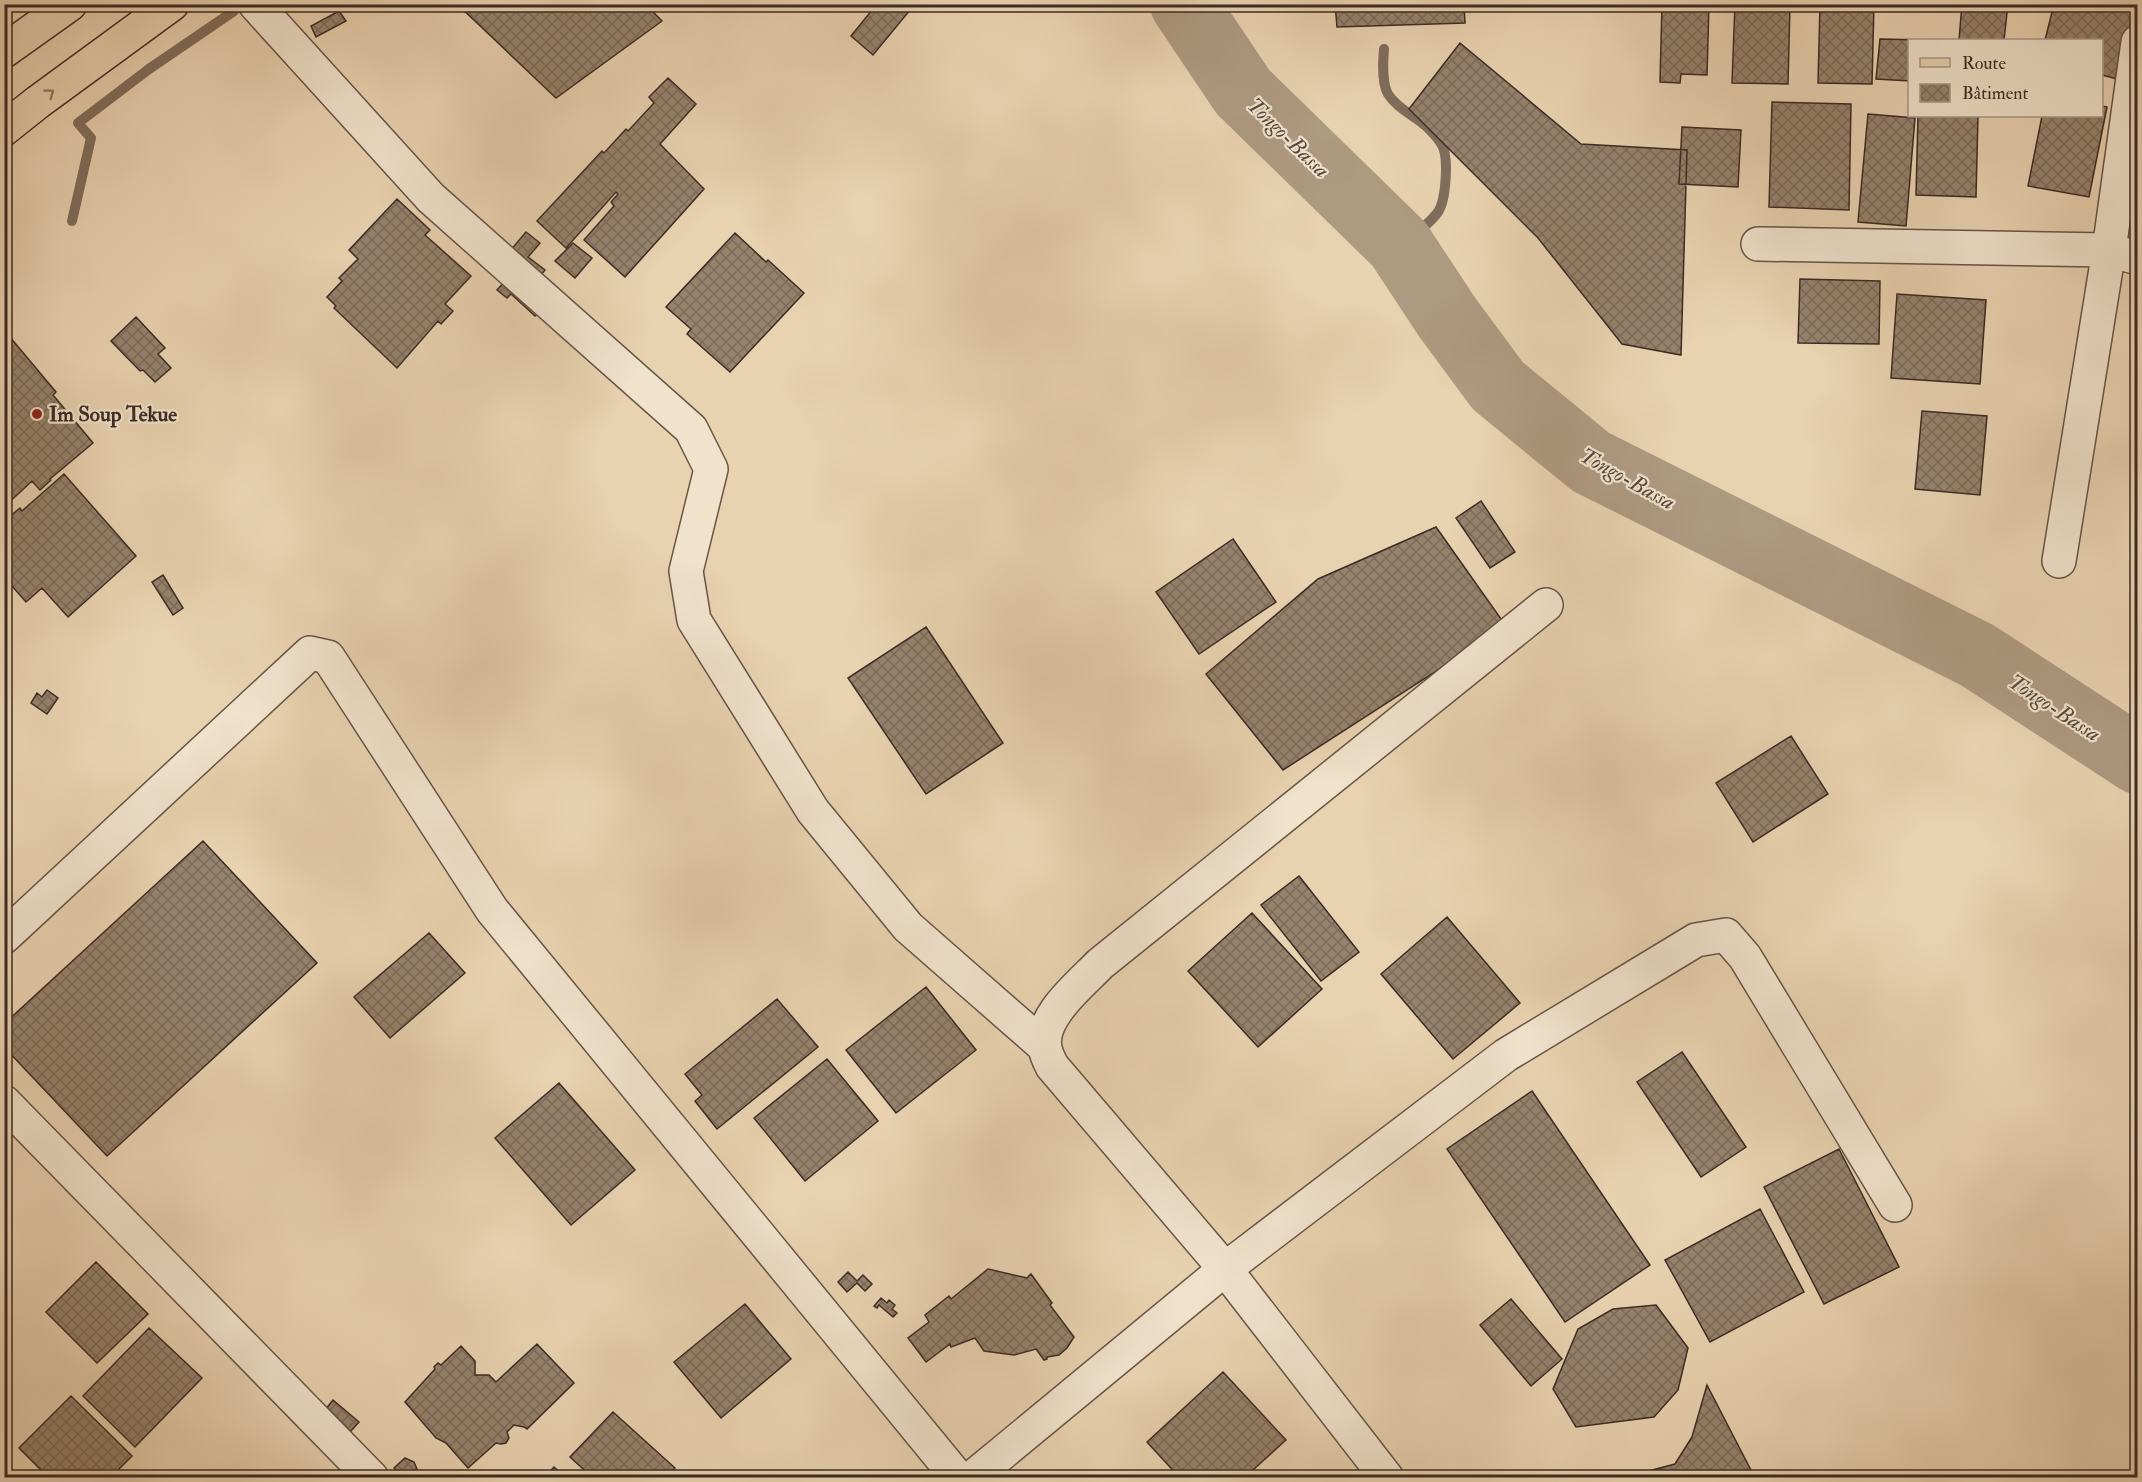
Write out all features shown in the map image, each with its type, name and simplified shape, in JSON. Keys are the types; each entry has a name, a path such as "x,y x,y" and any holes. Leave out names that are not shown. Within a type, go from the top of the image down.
{"main road":[{"path":"4,51 70,4"},
{"path":"4,129 56,88 172,4"}],"street":[{"path":"255,4 431,198 691,429 711,469 686,571 694,620 813,811 908,927 1045,1047"},
{"path":"2060,561 2123,254 2136,61"},
{"path":"1758,244 2123,254"},
{"path":"1387,1478 1225,1269 1052,1066 1045,1047 1045,1032 1055,1011 1100,964 1546,605"},
{"path":"4,937 310,652 328,657 492,910 958,1478"},
{"path":"972,1478 1225,1269 1506,1055 1696,940 1726,935 1745,957 1894,1205"},
{"path":"4,1102 372,1478"}],"building":[{"path":"457,4 645,4 662,21 556,98"},
{"path":"877,4 915,4 873,55 851,36"},
{"path":"1335,4 1464,4 1465,23 1337,27"},
{"path":"1662,4 1709,4 1707,75 1681,74 1680,83 1660,82"},
{"path":"1735,4 1790,4 1788,84 1732,83"},
{"path":"1820,4 1874,4 1872,84 1818,83"},
{"path":"1962,4 2008,4 2004,39 1959,39"},
{"path":"2054,4 2135,4 2117,79 2103,75 2103,39 2045,39"},
{"path":"339,11 346,21 316,37 311,26"},
{"path":"1880,39 1908,40 1908,81 1876,79"},
{"path":"1460,43 1581,144 1687,150 1681,355 1622,344 1538,238 1409,109"},
{"path":"668,78 696,104 660,144 704,189 625,277 584,240 614,206 611,202 618,194 616,192 566,248 537,221 602,151 604,153 626,129 628,131 654,103 649,97"},
{"path":"1772,102 1851,104 1849,210 1769,207"},
{"path":"2103,106 2107,107 2089,197 2028,186 2042,117 2103,117"},
{"path":"1868,114 1915,118 1906,226 1858,222"},
{"path":"1918,117 1978,117 1976,197 1916,195"},
{"path":"1682,127 1741,130 1738,187 1679,184"},
{"path":"397,199 430,230 425,235 471,276 445,304 453,311 441,324 438,321 397,368 334,308 336,306 327,297 342,281 339,278 358,259 349,250"},
{"path":"526,232 540,243 528,257 545,270 541,275 510,251"},
{"path":"735,233 804,293 730,372 687,334 691,329 666,307"},
{"path":"573,243 592,258 575,278 555,261"},
{"path":"507,279 544,307 535,316 511,294 507,298 497,290"},
{"path":"1800,279 1880,281 1879,344 1798,343"},
{"path":"1897,294 1986,300 1980,384 1891,378"},
{"path":"136,317 165,348 158,354 171,368 155,382 143,370 140,371 111,341"},
{"name":"Im Soup Tekue","path":"4,330 56,392 53,395 93,443 40,490 32,481 4,507 4,445 10,440 4,434"},
{"path":"1922,411 1987,416 1980,495 1915,489"},
{"path":"64,474 136,556 68,617 42,588 26,602 4,577 4,521 20,508 22,511"},
{"path":"1481,501 1515,552 1490,568 1456,518"},
{"path":"1436,527 1506,626 1283,770 1206,674 1318,579"},
{"path":"1233,539 1276,602 1199,654 1156,592"},
{"path":"163,575 183,608 173,615 152,582"},
{"path":"926,627 1003,743 926,794 848,678"},
{"path":"47,690 58,698 47,714 31,703 37,693 42,697"},
{"path":"1791,736 1828,794 1753,842 1716,783"},
{"path":"203,841 317,963 107,1156 4,1047 4,1024"},
{"path":"1299,876 1359,952 1321,981 1261,905"},
{"path":"1252,913 1322,989 1258,1047 1188,971"},
{"path":"1447,917 1520,1003 1453,1059 1381,974"},
{"path":"429,933 465,973 390,1038 354,997"},
{"path":"926,987 976,1050 896,1113 846,1050"},
{"path":"777,999 818,1047 717,1129 695,1101 702,1095 685,1074"},
{"path":"1682,1052 1746,1147 1701,1177 1637,1082"},
{"path":"827,1059 878,1121 805,1181 754,1118"},
{"path":"559,1083 635,1170 571,1225 495,1138"},
{"path":"1532,1091 1650,1265 1565,1322 1447,1149"},
{"path":"1839,1149 1899,1267 1824,1304 1764,1187"},
{"path":"1760,1209 1804,1292 1710,1342 1665,1260"},
{"path":"96,1262 148,1314 97,1363 46,1312"},
{"path":"988,1269 1027,1278 1031,1274 1074,1337 1067,1348 1059,1355 1047,1357 1044,1360 1036,1349 1014,1355 984,1351 975,1338 951,1347 950,1344 926,1362 908,1338 929,1322 925,1315 949,1296 951,1299"},
{"path":"848,1272 857,1281 863,1275 872,1284 865,1291 857,1283 847,1292 838,1282"},
{"path":"881,1298 895,1305 892,1309 897,1313 893,1317 879,1305 877,1308 874,1306"},
{"path":"1511,1299 1562,1359 1531,1386 1480,1325"},
{"path":"745,1304 791,1359 721,1418 674,1362"},
{"path":"1656,1305 1688,1348 1678,1390 1654,1417 1576,1427 1553,1389 1578,1329 1613,1309"},
{"path":"149,1328 202,1378 135,1447 83,1396"},
{"path":"537,1344 574,1383 527,1429 514,1425 507,1432 509,1438 506,1443 496,1443 468,1468 446,1443 436,1438 405,1402 438,1363 441,1365 461,1346 475,1361 475,1375 489,1375 496,1382"},
{"path":"1223,1372 1286,1440 1244,1478 1180,1478 1147,1442"},
{"path":"1707,1385 1755,1478 1622,1478 1675,1464 1692,1437"},
{"path":"71,1396 132,1456 110,1478 49,1478 19,1448"},
{"path":"333,1400 359,1422 350,1432 325,1410"},
{"path":"613,1412 675,1468 666,1478 593,1478 570,1457"},
{"path":"405,1458 414,1462 417,1469 409,1478 404,1478 394,1468"},
{"path":"554,1467 566,1478 544,1478"}],"waterway":[{"name":"Tongo-Bassa","path":"1184,4 1243,92 1399,244 1447,317 1498,386 1591,462 1977,655 2138,760"},
{"path":"72,221 91,138 78,123 149,69 234,11"},
{"path":"1384,49 1384,78 1388,94 1397,105 1433,133 1442,145 1446,169 1445,189 1438,212 1425,226 1399,244"}],"place":[{"name":"Im Soup Tekue","path":"37,414"}]}
